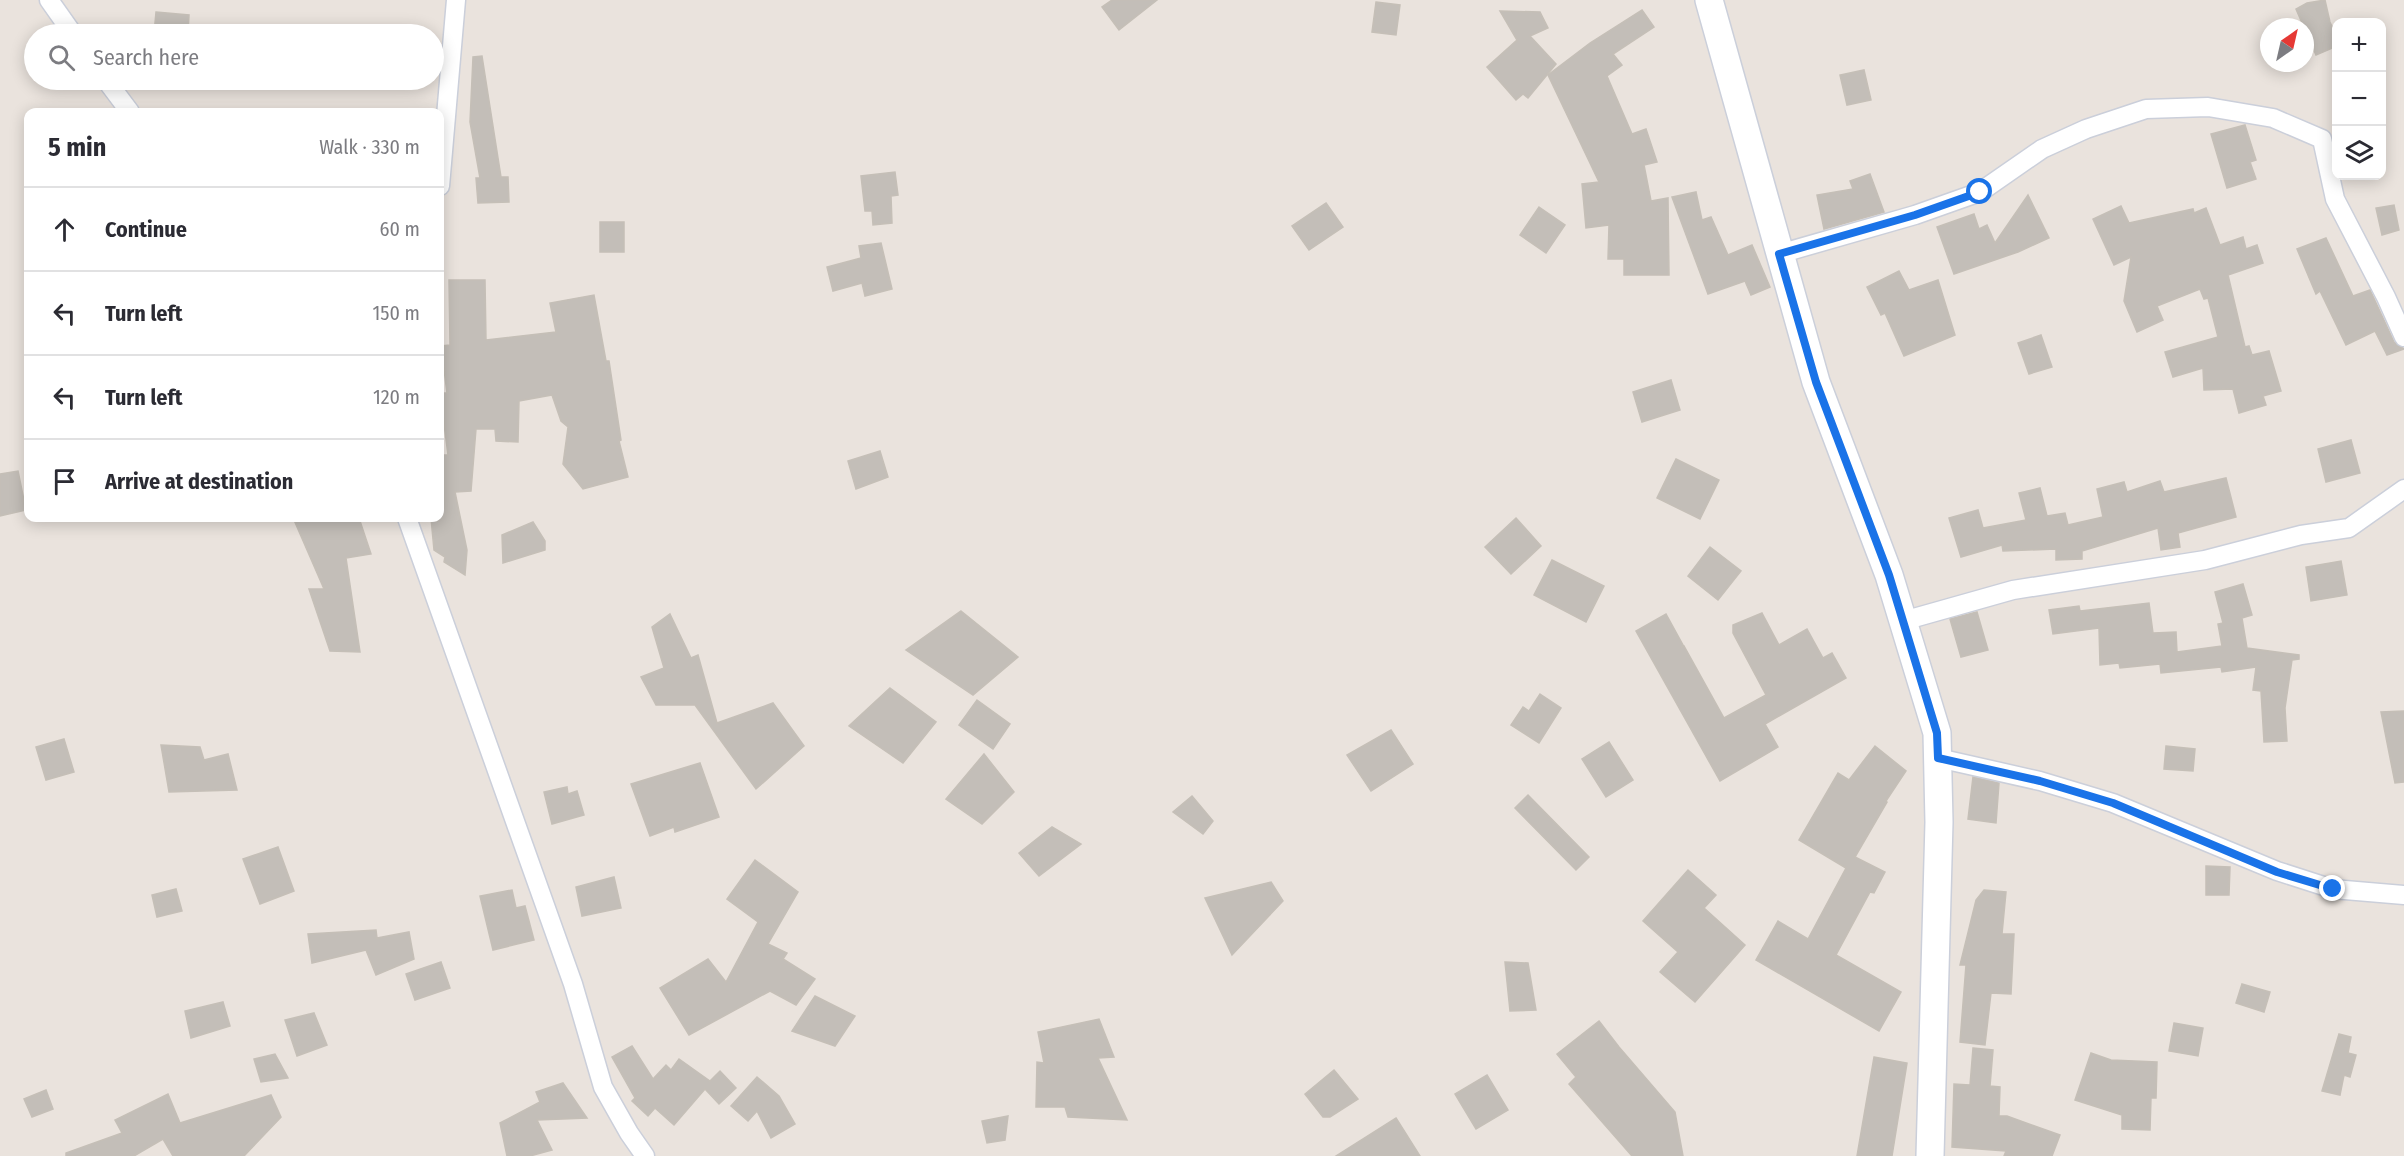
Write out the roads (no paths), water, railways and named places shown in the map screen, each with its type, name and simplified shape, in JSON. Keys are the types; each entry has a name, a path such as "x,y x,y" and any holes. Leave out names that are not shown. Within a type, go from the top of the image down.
{"street":[{"path":"49,0 66,24"},
{"path":"444,140 456,0"},
{"path":"1709,0 1816,382 1889,575 1937,733 1939,822 1930,1156"},
{"path":"114,90 127,108"},
{"path":"1779,254 1915,215 1980,192 2042,149 2086,129 2146,109 2208,107 2273,118 2322,139 2335,199 2404,337"},
{"path":"1903,621 2013,590 2205,560 2301,535 2349,528 2404,489"},
{"path":"408,522 573,984 603,1086 629,1133 645,1156"},
{"path":"1938,758 2040,781 2113,803 2277,872 2333,889 2404,895"}]}
